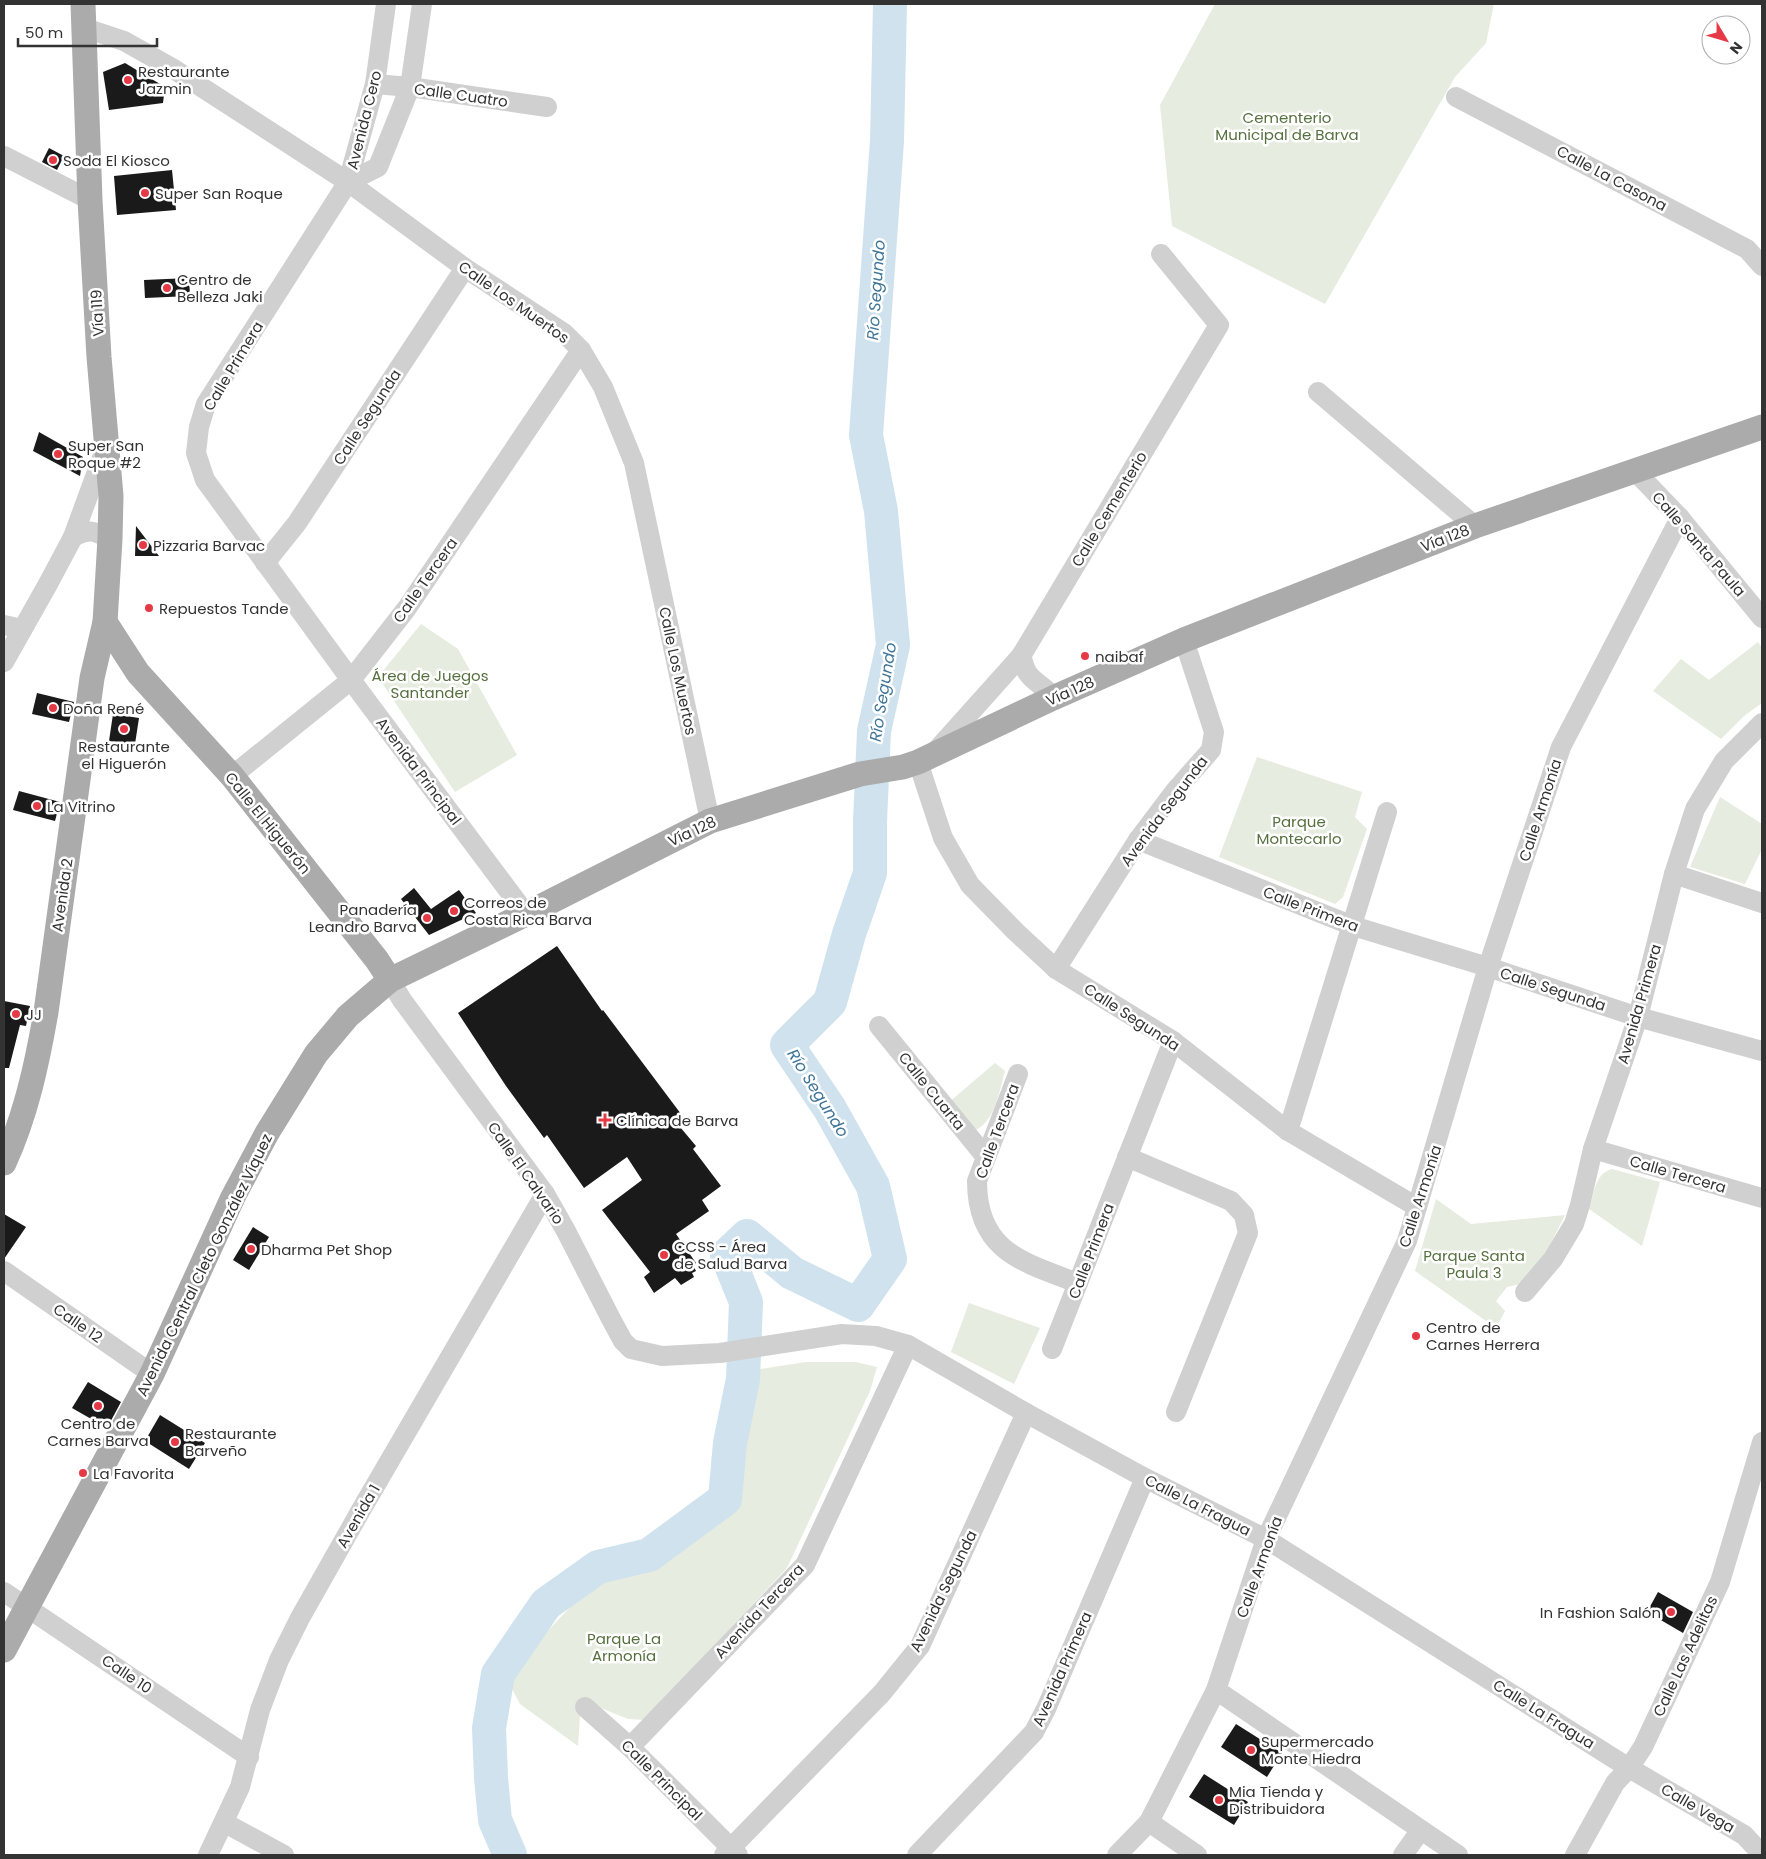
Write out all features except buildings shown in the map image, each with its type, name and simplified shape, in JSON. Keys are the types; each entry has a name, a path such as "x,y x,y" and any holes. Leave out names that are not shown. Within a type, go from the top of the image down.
{"main road":[{"name":"Vía 119","path":"82,16 90,200 111,496 105,622"},
{"name":"Vía 128","path":"390,980 710,821 860,774 918,762 1053,698 1184,640 1475,526 1762,427"},
{"name":"Calle El Higuerón","path":"105,622 138,673 232,776 377,960 390,980"},
{"name":"Avenida 2","path":"4,1163 25,1107 37,1066 45,1021 92,678 105,622"},
{"name":"Calle El Higuerón","path":"92,678 102,665 110,660 121,661 138,673"},
{"name":"Avenida Central Cleto González Víquez","path":"4,1650 152,1374 233,1197 267,1133 316,1054 348,1016 390,980"}],"street":[{"name":"Avenida Cero","path":"348,182 375,84 386,4"},
{"name":"Avenida Cero","path":"348,182 378,167 410,87 422,4"},
{"name":"Calle Los Muertos","path":"82,16 124,42 172,68 348,182 465,268 564,333 581,350 603,387 634,463 710,821"},
{"name":"Calle Cuatro","path":"375,84 410,87 547,107"},
{"name":"Calle La Casona","path":"1456,97 1747,249 1762,266"},
{"path":"4,156 90,200"},
{"name":"Calle Primera","path":"196,453 199,427 206,404 348,182"},
{"name":"Calle Cementerio","path":"918,762 1021,656 1219,325 1161,254"},
{"name":"Calle Segunda","path":"265,563 297,523 465,268"},
{"name":"Calle Tercera","path":"232,776 351,680 407,608 581,350"},
{"path":"1318,392 1475,526"},
{"path":"4,662 13,627 48,584 73,537 106,446"},
{"name":"Avenida Principal","path":"196,453 205,480 351,680 526,914"},
{"name":"Calle Santa Paula","path":"1635,471 1680,518 1762,618"},
{"name":"Calle Armonía","path":"1117,1855 1149,1822 1216,1690 1266,1539 1407,1241 1488,967 1561,747 1680,518"},
{"path":"73,537 87,531 96,532 110,539"},
{"name":"Avenida Segunda","path":"1056,969 1138,840 1175,791 1211,750 1214,732 1184,640"},
{"path":"1021,656 1027,672 1053,698"},
{"name":"Avenida Primera","path":"1525,1292 1553,1259 1574,1224 1593,1149 1638,1017 1674,874 1695,809 1724,760 1762,723"},
{"name":"Calle Segunda","path":"918,762 943,838 970,885 1056,969 1173,1041 1288,1132 1417,1207"},
{"path":"1288,1132 1387,812"},
{"name":"Calle Primera","path":"1138,840 1352,926 1488,967"},
{"path":"1674,874 1762,903"},
{"name":"Calle Segunda","path":"1488,967 1638,1017 1762,1051"},
{"name":"Calle El Calvario","path":"390,980 402,1000 545,1194 623,1341 631,1349 662,1356 720,1353 766,1346"},
{"name":"Calle Cuarta","path":"878,1026 985,1156"},
{"name":"Calle Primera","path":"1052,1349 1173,1041"},
{"name":"Calle Tercera","path":"1018,1074 977,1181 977,1199 980,1214 990,1232 1004,1249 1024,1262 1078,1283"},
{"name":"Calle Tercera","path":"1593,1149 1762,1198"},
{"path":"1127,1157 1231,1201 1244,1215 1248,1233 1176,1412"},
{"name":"Avenida 1","path":"208,1855 240,1787 260,1710 279,1660 300,1618 545,1194"},
{"name":"Calle 12","path":"4,1272 152,1374"},
{"name":"Calle La Fragua","path":"766,1346 842,1334 876,1336 908,1345 1026,1413 1145,1478 1266,1539 1630,1768"},
{"name":"Avenida Tercera","path":"630,1747 805,1565 908,1345"},
{"name":"Avenida Segunda","path":"730,1853 882,1693 920,1646 1026,1413"},
{"name":"Calle Las Adelitas","path":"1575,1855 1615,1783 1630,1768 1643,1747 1720,1582 1762,1442"},
{"name":"Avenida Primera","path":"917,1855 1034,1732 1046,1709 1145,1478"},
{"name":"Calle 10","path":"4,1592 249,1757"},
{"path":"1216,1690 1420,1831 1458,1855"},
{"name":"Calle Principal","path":"585,1707 630,1747 730,1853"},
{"name":"Calle Vega","path":"1630,1768 1744,1835 1762,1854"},
{"path":"224,1822 284,1855"},
{"path":"1149,1822 1197,1855"},
{"path":"1403,1855 1420,1831"}],"green space":[{"name":"Cementerio Municipal de Barva","path":"1215,4 1494,4 1486,43 1455,77 1325,304 1172,226 1160,105"},
{"name":"Área de Juegos Santander","path":"421,624 458,649 517,755 455,792 378,677"},
{"path":"1758,642 1762,648 1762,703 1744,716 1721,739 1653,691 1681,659 1709,680"},
{"name":"Parque Montecarlo","path":"1257,757 1362,792 1355,817 1367,829 1343,897 1335,904 1219,857"},
{"path":"1720,797 1762,824 1762,849 1745,884 1690,867"},
{"path":"995,1063 1005,1071 996,1104 988,1119 976,1130 948,1103"},
{"path":"1612,1169 1660,1182 1642,1246 1589,1209 1599,1179 1606,1171"},
{"name":"Parque Santa Paula 3","path":"1436,1199 1471,1224 1565,1215 1548,1249 1525,1283 1507,1287 1496,1301 1505,1311 1496,1328 1415,1271"},
{"path":"969,1303 1040,1328 1014,1384 951,1352"},
{"name":"Parque La Armonía","path":"806,1362 856,1362 877,1367 870,1391 787,1568 644,1720 628,1719 581,1700 578,1746 520,1704 508,1681 530,1650 572,1605 607,1578 653,1566 734,1510 754,1370"}],"waterway":[{"name":"Río Segundo","path":"510,1855 495,1820 491,1778 489,1728 498,1674 546,1604 598,1567 649,1555 725,1499 730,1443 743,1379 746,1302 727,1255 747,1236 792,1273 858,1305 890,1259 873,1186 830,1109 787,1045 830,1002 849,934 870,873 874,731 893,645 881,511 866,435 887,141 890,4"}],"place":[{"name":"Restaurante Jazmin","path":"128,80"},
{"name":"Soda El Kiosco","path":"53,160"},
{"name":"Super San Roque","path":"145,193"},
{"name":"Centro de Belleza Jaki","path":"167,288"},
{"name":"Super San Roque #2","path":"58,454"},
{"name":"Pizzaria Barvac","path":"143,545"},
{"name":"Repuestos Tande","path":"149,608"},
{"name":"naibaf","path":"1085,656"},
{"name":"Doña René","path":"53,708"},
{"name":"Restaurante el Higuerón","path":"124,729"},
{"name":"La Vitrino","path":"37,806"},
{"name":"Correos de Costa Rica Barva","path":"454,911"},
{"name":"Panadería Leandro Barva","path":"427,918"},
{"name":"JJ","path":"16,1014"},
{"name":"Clínica de Barva","path":"605,1120"},
{"name":"Dharma Pet Shop","path":"251,1249"},
{"name":"CCSS - Área de Salud Barva","path":"664,1255"},
{"name":"Centro de Carnes Herrera","path":"1416,1336"},
{"name":"Centro de Carnes Barva","path":"98,1406"},
{"name":"Restaurante Barveño","path":"175,1442"},
{"name":"La Favorita","path":"83,1473"},
{"name":"In Fashion Salón","path":"1671,1612"},
{"name":"Supermercado Monte Hiedra","path":"1251,1750"},
{"name":"Mia Tienda y Distribuidora","path":"1219,1800"}]}
